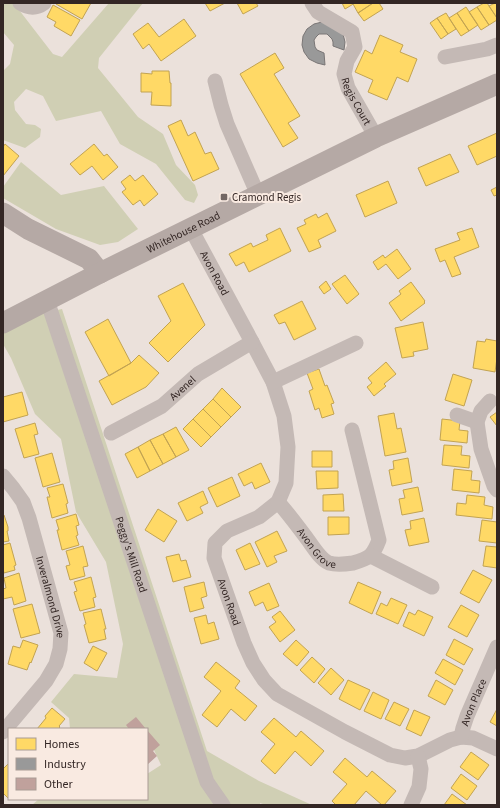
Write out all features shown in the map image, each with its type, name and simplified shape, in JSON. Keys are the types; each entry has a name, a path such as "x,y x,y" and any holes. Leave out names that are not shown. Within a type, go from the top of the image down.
{"street":[{"path":"20,3 27,7 35,8 44,3"},
{"name":"Regis Court","path":"312,12 352,32 355,47 347,61 344,74 348,88 376,137"},
{"path":"445,57 497,46"},
{"path":"215,81 215,108 227,124 258,195"},
{"name":"Whitehouse Road","path":"3,323 100,273 376,137 497,84"},
{"path":"3,213 28,229 89,259 100,273"},
{"name":"Avon Road","path":"191,228 273,382 284,416 288,447 286,483 278,502 259,517 227,531 215,543 214,558 244,643 254,663 264,680 277,694 390,755 405,758 418,756 450,740 461,737"},
{"path":"47,238 66,255 82,283"},
{"name":"Peggy's Mill Road","path":"47,300 207,782 223,805"},
{"name":"Avenel","path":"111,433 162,406 198,374 252,342"},
{"path":"273,382 356,343"},
{"path":"490,401 481,411 477,422 480,449 494,486 497,490"},
{"path":"457,415 477,422"},
{"path":"351,438 379,540 376,550 370,556 428,584"},
{"name":"Inveralmond Drive","path":"3,476 23,502 29,518 61,633 60,649 56,664 46,681 3,732"},
{"name":"Avon Grove","path":"278,502 319,554 328,563 351,563 370,556"},
{"name":"Avon Place","path":"461,737 467,716 497,647"},
{"path":"461,737 473,738 497,749"},
{"path":"411,805 419,787 421,769 418,756"}],"green space":[{"path":"3,3 13,3 53,54 62,57 109,3 143,3 99,58 98,68 138,117 163,134 176,165 195,185 198,195 194,203 185,200 156,164 120,144 101,111 56,121 43,96 26,89 14,102 15,110 26,124 35,125 41,129 40,137 25,148 3,140 3,71 10,64 14,45 3,32"},
{"path":"21,162 61,195 104,186 138,229 118,242 100,245 56,229 3,198 3,187"},
{"path":"62,309 207,751 259,781 312,805 266,805 260,803 260,805 32,805 38,800 148,800 148,773 161,765 148,737 148,728 143,728 141,724 130,728 70,728 69,718 51,702 74,674 117,678 123,644 106,562 76,512 61,439 35,414 11,358 3,344 3,333 43,313"}],"building: Homes":[{"path":"56,3 91,3 82,19"},
{"path":"205,3 225,3 210,11"},
{"path":"237,3 256,3 258,6 243,14"},
{"path":"342,3 355,3 345,9"},
{"path":"373,3 358,13 353,4"},
{"path":"373,3 379,3 383,9 364,21 358,13"},
{"path":"487,3 497,18 497,20 489,25 477,7"},
{"path":"497,3 497,18 489,6"},
{"path":"53,5 80,20 71,36 54,26 56,22 47,17"},
{"path":"466,7 478,25 469,31 457,13"},
{"path":"477,7 489,25 481,30 469,12"},
{"path":"446,13 456,29 448,34 437,18"},
{"path":"457,13 469,31 461,36 449,18"},
{"path":"437,18 448,34 441,39 430,23"},
{"path":"184,19 196,36 161,61 149,44 143,49 133,34 148,23 159,37"},
{"path":"380,35 403,45 400,52 417,59 408,82 397,77 387,100 368,92 373,80 355,72 365,50 372,54"},
{"path":"275,53 284,68 274,74 300,116 288,123 298,138 283,147 240,74"},
{"path":"152,71 169,71 171,83 171,106 151,105 152,92 141,92 141,73 152,74"},
{"path":"181,120 188,136 195,132 205,154 211,152 219,169 193,181 168,126"},
{"path":"497,133 497,156 477,165 468,146"},
{"path":"5,144 19,156 3,176 3,147"},
{"path":"94,144 104,156 107,154 118,167 103,180 92,166 80,175 70,164"},
{"path":"450,154 459,172 426,186 418,168"},
{"path":"130,175 135,181 143,175 158,194 144,206 140,200 133,205 122,192 126,189 121,182"},
{"path":"388,181 397,203 365,217 356,195"},
{"path":"497,187 497,195 494,196 491,190"},
{"path":"327,213 336,231 318,240 321,247 309,252 297,228 306,224 304,220 316,214 318,218"},
{"path":"280,228 291,251 249,272 244,262 236,266 229,254 251,243 253,247 268,240 266,235"},
{"path":"472,228 479,247 454,257 461,274 452,277 445,260 440,262 435,249 460,240 457,233"},
{"path":"397,249 411,269 398,279 386,264 378,270 373,262 383,255 385,258"},
{"path":"345,275 359,294 347,304 332,284"},
{"path":"326,281 331,289 324,294 319,287"},
{"path":"411,282 425,303 401,321 389,303 401,294 399,291"},
{"path":"183,283 205,325 168,362 149,343 171,321 158,296"},
{"path":"302,301 316,329 294,340 285,322 279,324 274,315"},
{"path":"108,319 131,363 109,376 85,332"},
{"path":"423,322 428,349 413,352 414,356 402,358 395,328"},
{"path":"486,339 497,341 495,372 473,368 477,341 485,342"},
{"path":"139,355 159,373 146,387 112,405 99,381 131,363"},
{"path":"386,362 396,374 384,384 386,386 374,396 367,387 372,383 368,378"},
{"path":"319,369 325,386 327,385 334,403 331,404 334,414 322,418 319,408 315,410 309,391 313,389 307,373"},
{"path":"453,374 472,380 464,406 445,400"},
{"path":"222,388 241,407 231,417 213,399"},
{"path":"22,392 28,415 3,422 3,397"},
{"path":"213,399 231,417 221,427 203,409"},
{"path":"203,409 221,427 211,437 193,419"},
{"path":"497,412 497,426 490,417"},
{"path":"394,413 397,429 401,428 406,452 385,456 378,416"},
{"path":"193,419 211,437 201,447 183,429"},
{"path":"442,419 460,421 459,430 468,431 467,443 440,440"},
{"path":"35,423 38,434 34,435 39,454 24,458 15,429"},
{"path":"176,427 189,450 176,457 163,434"},
{"path":"163,434 176,457 163,464 150,440"},
{"path":"150,440 163,464 150,471 138,447"},
{"path":"444,445 462,446 461,455 470,456 469,468 442,465"},
{"path":"138,447 150,471 137,478 125,454"},
{"path":"312,451 332,451 332,467 312,467"},
{"path":"52,453 60,482 43,487 35,458"},
{"path":"408,458 412,482 392,486 389,470 394,469 393,461"},
{"path":"261,463 270,482 255,489 252,482 244,486 238,474"},
{"path":"454,469 472,471 471,480 480,481 479,493 452,490"},
{"path":"316,471 338,471 338,488 317,489"},
{"path":"232,477 240,496 217,507 208,488"},
{"path":"63,484 68,503 66,504 68,513 52,518 47,497 50,497 47,488"},
{"path":"418,487 423,511 402,515 399,499 405,498 403,490"},
{"path":"203,491 208,503 200,507 203,513 187,521 178,503"},
{"path":"343,494 344,511 323,511 323,495"},
{"path":"467,495 485,497 484,505 493,507 492,519 456,515 457,503 466,504"},
{"path":"158,509 177,521 164,542 145,530"},
{"path":"76,514 79,525 76,526 78,535 76,536 79,545 62,550 56,520"},
{"path":"3,515 8,527 7,531 9,541 3,542"},
{"path":"328,517 349,517 349,534 328,535"},
{"path":"424,518 429,542 409,546 405,530 411,529 410,521"},
{"path":"482,520 497,522 497,543 479,541"},
{"path":"277,531 287,551 274,556 277,562 267,567 255,542"},
{"path":"10,543 16,565 14,566 15,570 4,573 3,545"},
{"path":"250,543 260,564 245,570 236,550"},
{"path":"83,546 88,566 83,567 85,576 70,580 66,566 70,565 66,551"},
{"path":"486,546 497,547 497,568 483,566"},
{"path":"179,554 181,561 186,560 191,577 173,582 166,557"},
{"path":"473,570 492,580 479,603 460,593"},
{"path":"19,573 26,601 14,605 12,597 3,599 3,589 6,588 4,578"},
{"path":"91,577 96,597 93,598 95,607 80,611 74,592 77,591 74,582"},
{"path":"204,582 207,596 201,598 204,608 190,612 184,587"},
{"path":"358,582 381,592 372,614 349,603"},
{"path":"269,583 279,606 267,611 263,602 255,606 249,592"},
{"path":"391,598 407,605 398,624 376,614 381,603 387,606"},
{"path":"32,604 40,633 21,638 13,609"},
{"path":"461,605 479,615 467,637 448,627"},
{"path":"101,609 106,629 104,629 106,639 89,643 84,625 86,624 83,613"},
{"path":"418,610 433,617 424,636 403,626 409,612 415,615"},
{"path":"280,611 295,630 280,642 269,627 276,622 272,617"},
{"path":"206,615 208,624 214,622 219,639 201,644 194,618"},
{"path":"454,639 473,649 464,665 446,655"},
{"path":"23,640 38,645 27,670 8,664 13,646 20,648"},
{"path":"296,640 309,652 297,666 283,654"},
{"path":"93,646 107,653 97,671 84,663"},
{"path":"312,657 325,669 314,683 300,670"},
{"path":"443,659 463,670 455,685 435,673"},
{"path":"216,662 240,681 235,688 257,706 245,721 231,709 217,727 202,715 221,691 204,677"},
{"path":"331,668 344,680 331,695 318,683"},
{"path":"348,680 370,690 360,710 339,699"},
{"path":"436,680 453,690 445,705 428,696"},
{"path":"373,692 389,700 381,719 364,711"},
{"path":"394,702 409,709 400,726 385,719"},
{"path":"52,708 65,719 59,728 38,728 46,718 45,716"},
{"path":"497,709 497,726 490,722"},
{"path":"414,710 430,717 421,736 406,729"},
{"path":"274,718 296,737 301,731 324,751 311,766 295,751 275,774 261,761 275,744 261,732"},
{"path":"471,752 489,765 478,780 460,767"},
{"path":"345,758 367,777 372,771 396,791 384,805 382,805 366,791 354,805 336,805 332,801 347,784 333,772"},
{"path":"8,764 8,798 3,793 3,769"},
{"path":"461,774 477,786 467,800 451,788"},
{"path":"452,794 467,805 444,805"}],"building: Industry":[{"path":"322,22 343,34 345,42 344,50 333,46 332,39 327,34 319,34 316,37 314,40 315,47 317,50 324,53 325,65 309,59 304,52 302,45 303,36 307,29 314,24"}],"building: Other":[{"path":"136,717 145,728 128,728 126,725"},
{"path":"148,731 160,745 153,751 157,756 148,764"}],"place":[{"name":"Cramond Regis","path":"224,197"}]}
